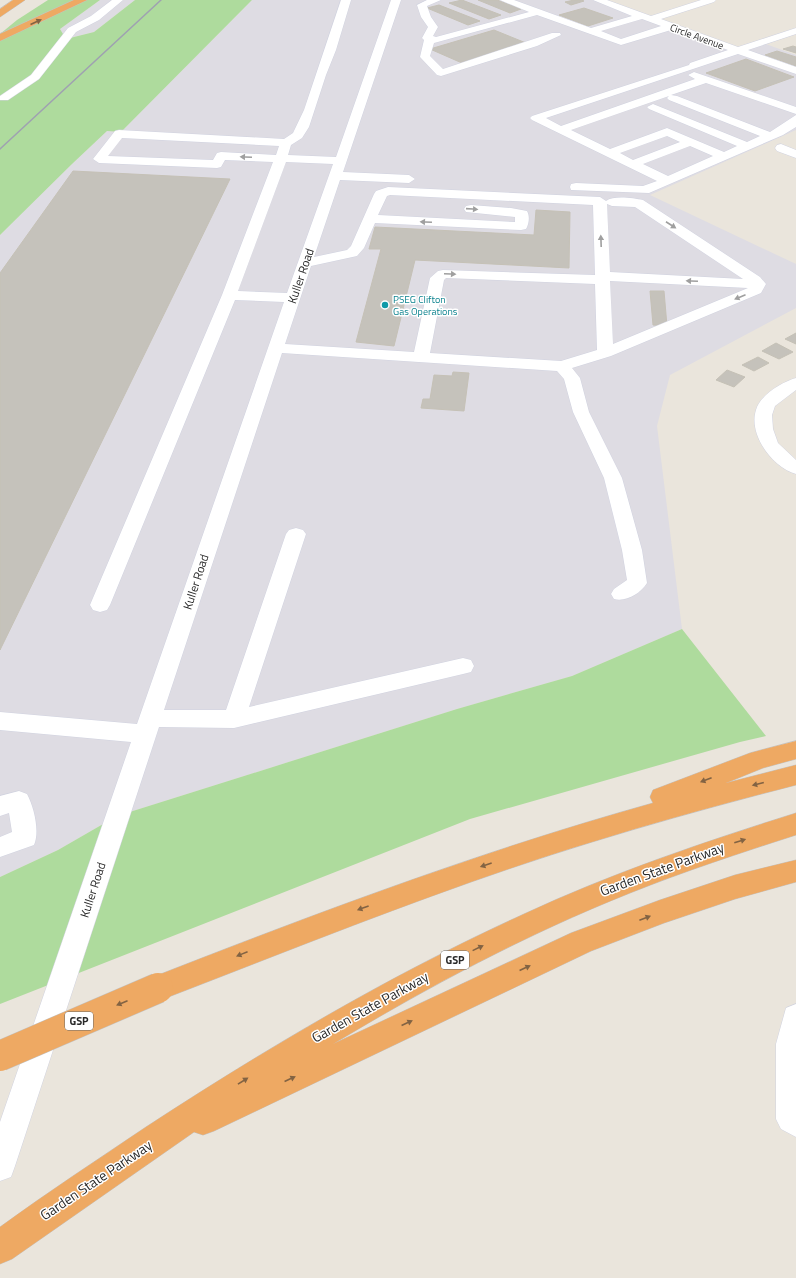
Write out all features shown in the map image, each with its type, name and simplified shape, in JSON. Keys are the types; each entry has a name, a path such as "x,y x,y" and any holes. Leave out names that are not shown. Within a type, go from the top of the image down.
{"highway":[{"path":"0,14 20,0"},
{"path":"0,38 82,0"},
{"path":"509,857 759,760 796,750"},
{"name":"GSP","path":"0,1056 158,988 342,915 509,857 673,807 796,775"},
{"name":"Garden State Parkway","path":"0,1247 216,1098 286,1054 411,983 474,950 585,898 708,851 796,824"},
{"path":"141,1149 581,942 735,887 796,871"}],"street":[{"path":"4,98 35,77 72,30 95,18 118,0"},
{"path":"100,605 229,295 286,143 298,135 310,110 320,74 331,50 346,0"},
{"name":"Kuller Road","path":"0,1166 276,348 396,0"},
{"path":"436,0 422,5 426,17 433,27 427,38 430,39 425,57 441,73 564,36 592,31 711,0"},
{"path":"505,0 621,42 672,26"},
{"name":"Circle Avenue","path":"598,0 796,71"},
{"path":"430,39 436,40 533,14"},
{"path":"514,19 528,24"},
{"path":"542,30 564,36"},
{"path":"668,181 536,118 796,31"},
{"path":"688,68 706,79 795,116"},
{"path":"560,130 706,79"},
{"path":"673,98 770,136"},
{"path":"653,106 747,146"},
{"path":"776,120 795,116"},
{"path":"306,263 352,253 357,248 379,199 388,191 600,202 638,196 644,190 770,136 795,116"},
{"path":"610,153 668,132 723,156"},
{"path":"286,143 119,134 99,159 217,164 221,156 423,180"},
{"path":"633,164 691,142"},
{"path":"781,148 796,154"},
{"path":"567,186 638,196 755,280 758,284"},
{"path":"379,199 411,205"},
{"path":"600,202 605,353"},
{"path":"370,219 521,226 522,214 455,208"},
{"path":"421,356 437,278 443,274 758,284"},
{"path":"276,348 562,366 605,353 756,290 758,284"},
{"path":"229,295 294,298"},
{"path":"562,366 572,378 581,412 613,478 632,550 637,583 621,594"},
{"path":"796,383 772,399 765,408 763,415 764,432 769,443 779,455 796,468"},
{"path":"234,719 296,534"},
{"path":"0,721 148,726 234,719 463,666"},
{"path":"0,806 19,801 25,838 0,847"},
{"path":"796,1017 790,1044 791,1119 796,1122"}],"shaded area":[{"path":"100,0 135,0 94,32 66,39 60,29"},
{"path":"252,0 600,0 739,51 763,43 796,55 796,130 650,195 796,264 796,308 670,375 657,426 682,629 572,676 457,709 117,816 58,850 0,877 0,235 107,131 121,132"}],"green space":[{"path":"48,0 100,0 60,29 66,39 94,32 135,0 252,0 121,132 107,131 0,235 0,34 17,20"},
{"path":"682,629 766,736 740,742 470,819 0,1004 0,877 58,850 117,816 457,709 572,676"}],"building":[{"path":"462,0 501,15 489,19 449,3"},
{"path":"478,0 497,0 521,9 510,13"},
{"path":"574,0 584,1 571,5 565,2"},
{"path":"439,5 480,21 468,25 427,8"},
{"path":"584,8 613,18 588,26 559,15"},
{"path":"494,30 526,43 462,63 430,49"},
{"path":"793,46 796,47 796,53 783,49"},
{"path":"777,51 796,57 796,66 765,55"},
{"path":"746,59 794,77 755,91 706,73"},
{"path":"73,171 230,179 0,650 0,273"},
{"name":"PSEG Clifton Gas Operations","path":"536,210 570,212 569,268 415,260 394,346 356,342 381,249 369,249 375,227 534,235"},
{"path":"650,291 664,291 667,326 653,325"},
{"path":"796,333 796,344 785,339"},
{"path":"776,343 793,352 779,359 762,351"},
{"path":"758,357 769,363 754,371 742,365"},
{"path":"727,370 745,377 734,387 716,380"},
{"path":"453,372 469,373 464,411 421,408 423,399 430,399 434,375 452,376"}],"railway":[{"path":"0,149 161,0"}],"place":[{"name":"PSEG Clifton Gas Operations","path":"385,305"}]}
